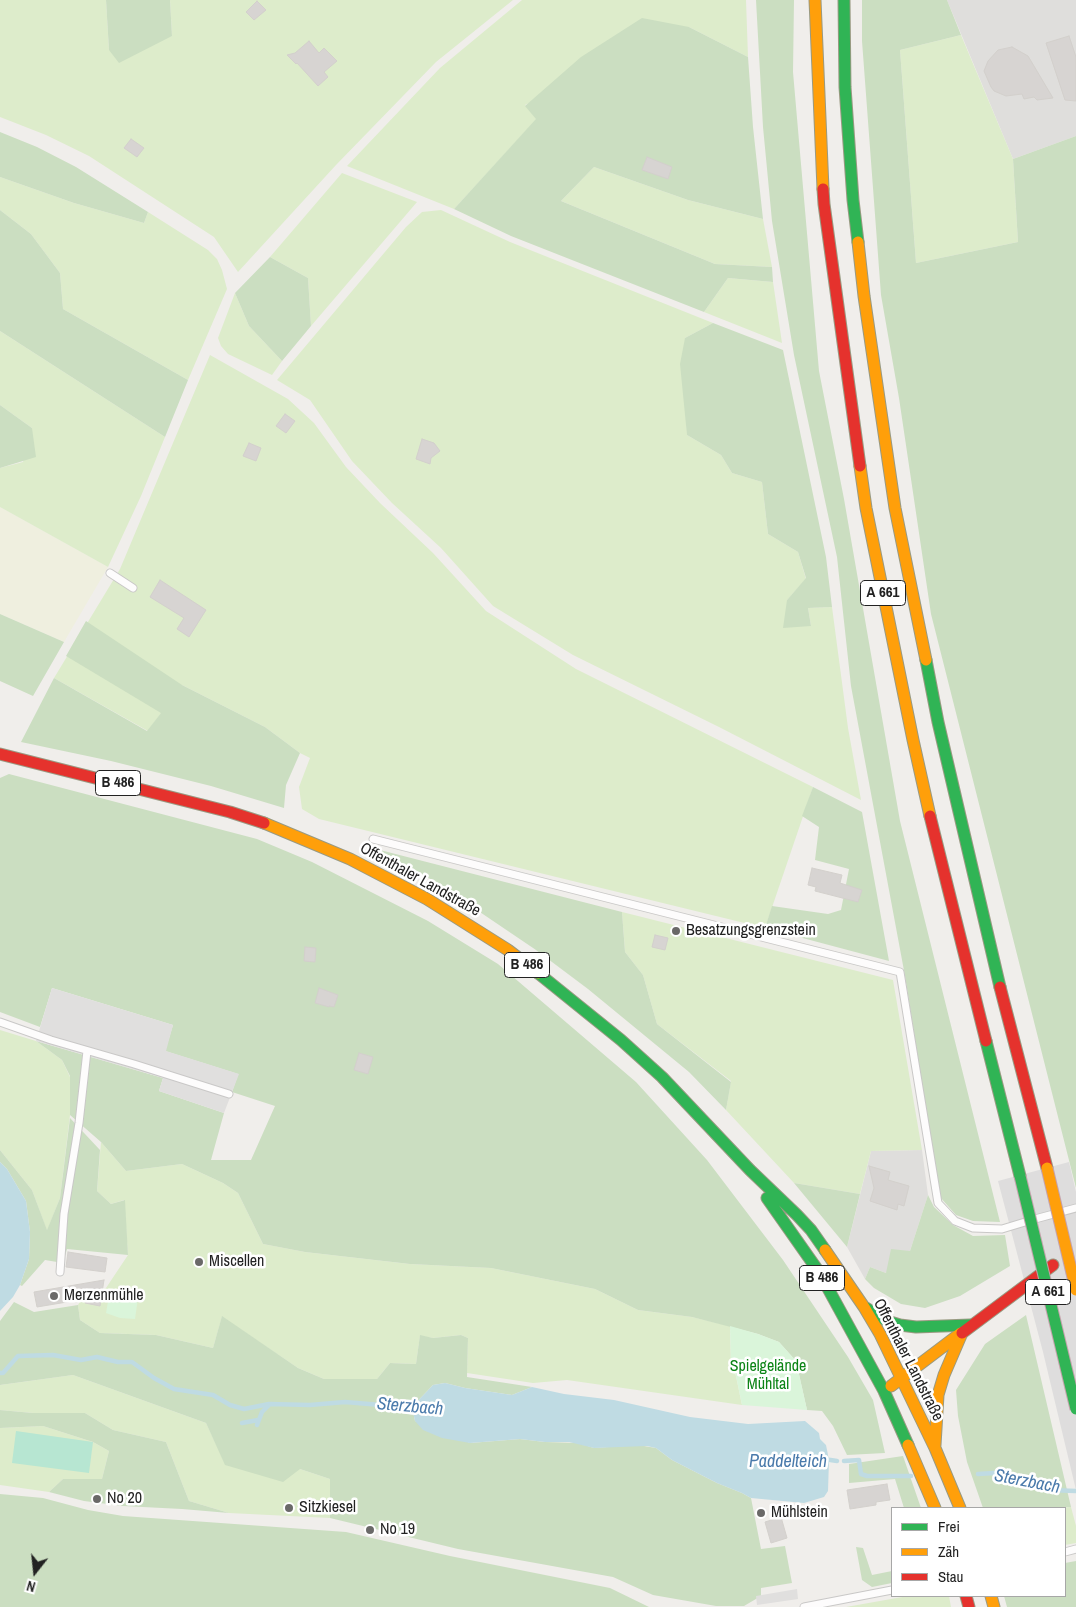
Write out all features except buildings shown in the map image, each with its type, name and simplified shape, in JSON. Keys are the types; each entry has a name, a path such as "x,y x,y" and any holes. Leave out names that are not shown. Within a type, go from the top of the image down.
{"main road":[{"name":"A 661","path":"815,0 824,204 866,508 913,740 933,828 1076,1409"},
{"name":"A 661","path":"844,0 845,87 853,200 864,296 895,508 911,596 940,731 1002,995 1076,1290"},
{"name":"Offenthaler Landstraße","path":"2,756 224,810 259,821 350,859 427,899 508,950 568,996 622,1040 698,1114 750,1170 798,1215 810,1230 864,1307 880,1334 935,1448 960,1507"},
{"name":"Offenthaler Landstraße","path":"750,1170 776,1214 818,1272 884,1391 935,1507"},
{"path":"884,1391 1076,1247"},
{"path":"864,1307 887,1321 900,1325 966,1329"},
{"path":"935,1448 938,1395 944,1375 966,1329"}],"lane":[{"path":"110,574 133,588"},
{"path":"373,838 900,972 938,1202 955,1221 973,1228 1002,1229 1076,1208"},
{"path":"0,1022 228,1094"},
{"path":"60,1272 64,1214 79,1123 87,1051"},
{"path":"804,1607 891,1590"}],"shaded area":[{"path":"947,0 1076,0 1076,136 1013,159"},
{"path":"52,988 173,1025 166,1051 239,1074 224,1113 159,1091 163,1078 36,1041"},
{"path":"922,1150 928,1195 910,1251 886,1273 870,1267 865,1279 847,1247 871,1151"},
{"path":"797,1589 798,1599 757,1605 756,1596"}],"green space":[{"path":"0,0 106,0 109,50 172,36 170,0 513,0 436,62 336,165 238,272 214,237 89,156 46,135 0,117"},
{"path":"106,0 170,0 172,36 119,63 109,50"},
{"path":"522,0 746,0 748,57 689,27 525,105 537,119 454,209 347,166 440,68"},
{"path":"756,0 794,0 793,72 819,371 844,499 900,821 1000,1222 973,1221 956,1215 940,1197 905,976 851,686 837,557 794,355 772,221 763,127"},
{"path":"862,0 947,0 961,35 900,50 916,263 1018,242 1013,159 1076,136 1076,1188 931,614 899,398 881,295 862,41"},
{"path":"642,18 689,27 748,57 763,219 688,200 594,167 561,201 715,264 772,267 773,282 728,278 704,312 511,236 454,209 536,119 525,106 581,57"},
{"path":"961,35 1013,159 1018,242 916,263 900,50"},
{"path":"0,132 37,147 76,167 148,212 144,223 74,203 0,177"},
{"path":"594,167 688,200 763,219 772,267 715,264 561,201"},
{"path":"342,173 417,202 311,326 308,278 270,257"},
{"path":"0,177 74,203 144,223 148,212 208,250 217,259 227,289 188,380 63,309 60,273 31,234 0,210"},
{"path":"0,210 31,234 60,273 63,309 188,380 165,437 0,331"},
{"path":"441,210 510,242 713,323 685,338 687,435 721,455 732,473 762,482 768,534 798,552 806,579 787,600 811,626 808,608 832,607 848,728 861,800 573,655 493,606 441,548 392,503 352,461 310,400 277,380 406,227 422,212"},
{"path":"270,257 308,278 311,326 282,361 249,326 235,293"},
{"path":"728,278 773,282 782,343 704,312"},
{"path":"235,293 249,326 282,361 272,375 228,354 221,346 218,338"},
{"path":"713,323 783,350 826,557 832,607 808,608 811,626 783,628 787,600 806,578 798,552 768,534 762,482 732,473 721,455 687,435 680,364 685,338"},
{"path":"0,331 165,437 141,496 108,567 0,507 0,468 23,462 32,428 0,405"},
{"path":"210,355 288,399 314,423 346,467 380,503 433,553 486,611 576,669 813,787 765,928 319,819 302,809 299,787 310,758 300,753 265,727 182,685 148,731 54,678 120,569"},
{"path":"0,405 32,428 36,457 0,468"},
{"path":"0,507 108,567 64,642 0,614"},
{"path":"0,614 64,642 33,696 0,681"},
{"path":"86,621 182,685 265,727 300,753 286,785 284,808 211,786 111,761 21,742 54,678 147,731 161,713 66,656"},
{"path":"9,774 257,839 312,862 428,921 498,964 636,1082 707,1160 783,1260 848,1357 873,1400 885,1453 847,1455 833,1426 822,1411 807,1410 796,1361 779,1342 758,1334 692,1317 638,1310 595,1289 491,1268 410,1264 305,1252 263,1244 238,1193 223,1183 182,1164 126,1171 101,1142 70,1115 70,1076 62,1060 36,1041 163,1078 159,1091 224,1113 211,1160 251,1160 275,1106 232,1092 238,1074 165,1051 173,1025 52,988 40,1027 0,1012 0,778"},
{"path":"813,787 862,812 889,961 765,928 772,906 828,914 841,910 849,869 815,860 819,827 802,816"},
{"path":"376,849 622,912 625,952 643,975 657,1024 731,1082 726,1110 689,1072 588,989 536,950 434,881"},
{"path":"622,912 893,980 922,1150 871,1151 860,1194 794,1183 726,1110 731,1081 657,1024 643,975 625,952"},
{"path":"0,1030 36,1041 62,1060 70,1077 70,1115 60,1198 47,1231 32,1190 0,1150"},
{"path":"70,1118 100,1150 97,1191 111,1204 125,1200 128,1255 67,1249 63,1263 45,1260 22,1286 20,1285 29,1259 30,1232 26,1201 7,1169 0,1162 0,1150 32,1190 47,1230 60,1198"},
{"path":"101,1142 126,1171 182,1164 223,1183 238,1193 263,1244 305,1252 410,1264 491,1268 595,1289 638,1310 692,1317 730,1326 731,1364 736,1376 742,1405 567,1380 533,1383 467,1373 468,1338 461,1335 433,1338 420,1336 416,1364 390,1363 377,1379 324,1379 298,1368 222,1317 213,1348 156,1335 100,1333 80,1320 78,1305 83,1296 106,1288 128,1255 124,1200 111,1204 97,1191"},
{"path":"794,1183 860,1194 847,1247"},
{"path":"928,1195 934,1207 953,1225 973,1236 1005,1235 1010,1266 960,1296 925,1308 901,1304 874,1288 865,1279 870,1267 886,1273 891,1249 910,1251"},
{"path":"109,1296 138,1298 135,1319 120,1318 106,1313"},
{"path":"14,1302 34,1312 78,1305 80,1320 100,1333 156,1335 213,1348 222,1316 298,1368 324,1379 377,1379 390,1363 416,1364 420,1335 433,1338 461,1335 468,1338 467,1377 532,1387 512,1395 445,1383 433,1385 412,1407 415,1421 470,1443 520,1439 578,1443 594,1448 638,1445 656,1448 672,1460 751,1498 761,1549 785,1546 792,1583 761,1588 761,1596 744,1606 716,1606 653,1595 613,1577 458,1549 330,1518 330,1479 300,1469 283,1482 225,1465 206,1423 73,1375 0,1385 0,1321"},
{"path":"1026,1315 1071,1507 983,1507 967,1462 958,1416 956,1390 985,1344"},
{"name":"Spielgelände Mühltal","path":"730,1326 779,1342 796,1361 807,1410 742,1405 736,1376 731,1364"},
{"path":"73,1375 206,1423 226,1465 300,1469 330,1479 330,1518 229,1513 189,1501 166,1442 113,1430 85,1413 33,1413 0,1410 0,1385"},
{"path":"0,1410 33,1413 85,1413 113,1430 166,1442 189,1501 229,1513 123,1506 84,1501 49,1492 63,1479 102,1479 109,1451 93,1442 43,1426 0,1428"},
{"path":"43,1426 93,1442 109,1451 102,1479 63,1479 49,1492 0,1485 0,1428"},
{"path":"16,1431 93,1442 89,1473 12,1463"},
{"path":"903,1456 921,1507 904,1507 895,1479 849,1483 849,1464"},
{"path":"0,1494 43,1498 88,1510 123,1516 346,1532 450,1556 610,1588 649,1607 0,1607"},
{"path":"1066,1507 1071,1507 1076,1526 1076,1543 1066,1545"},
{"path":"856,1547 863,1548 872,1575 891,1571 891,1583 872,1587 862,1580"},
{"path":"1076,1561 1076,1607 1007,1607 1004,1597 1066,1597 1066,1563"},
{"path":"902,1597 949,1597 951,1607 846,1607"}],"water":[{"path":"0,1162 7,1169 26,1201 30,1232 29,1259 20,1285 13,1297 0,1311"},
{"name":"Paddelteich","path":"445,1383 512,1395 532,1387 564,1394 614,1400 690,1417 748,1424 805,1421 819,1433 820,1439 826,1445 829,1460 828,1491 824,1497 804,1503 751,1498 672,1460 656,1448 647,1446 594,1448 569,1442 520,1439 470,1443 442,1438 423,1430 415,1421 412,1407 433,1385"}],"pier":[{"path":"1069,1162 1076,1192 1076,1490 1043,1352 998,1181"}],"waterway":[{"name":"Sterzbach","path":"0,1373 3,1373 18,1356 53,1355 81,1360 97,1357 118,1362 132,1362 154,1378 174,1389 213,1395 230,1405 244,1409 269,1404 310,1405 345,1402 417,1408"},
{"path":"257,1425 262,1412 269,1405"},
{"path":"242,1423 258,1420"},
{"name":"Sterzbach","path":"824,1459 837,1461"},
{"name":"Sterzbach","path":"844,1461 859,1460 861,1474 867,1476 911,1476"},
{"name":"Sterzbach","path":"978,1474 1010,1475 1027,1485 1038,1488 1076,1491"}],"traffic: fast":[{"path":"844,0 845,87 858,242"},
{"path":"926,660 938,722 1000,987"},
{"path":"538,973 621,1040 662,1077 750,1170 797,1215 811,1230 825,1250"},
{"path":"986,1041 1020,1176"},
{"path":"1020,1176 1076,1409"},
{"path":"767,1198 819,1272 884,1391 908,1445"},
{"path":"866,1308 887,1321 900,1325 916,1327 970,1325"}],"traffic: slow":[{"path":"815,0 823,189"},
{"path":"858,242 895,508 926,660"},
{"path":"860,466 866,508 930,816"},
{"path":"264,823 350,859 427,899 508,950 538,973"},
{"path":"1047,1168 1076,1290"},
{"path":"825,1250 880,1334 935,1448 960,1507"},
{"path":"891,1386 961,1333"},
{"path":"935,1445 938,1395 944,1375 962,1333"},
{"path":"908,1445 935,1507"},
{"path":"991,1597 994,1607"}],"traffic: jam":[{"path":"823,189 860,466"},
{"path":"0,754 230,812 264,823"},
{"path":"930,816 986,1041"},
{"path":"1000,987 1047,1168"},
{"path":"962,1333 1053,1265"},
{"path":"966,1597 969,1607"}],"place":[{"name":"Besatzungsgrenzstein","path":"676,931"},
{"name":"Miscellen","path":"199,1262"},
{"name":"Merzenmühle","path":"54,1296"},
{"name":"No 20","path":"97,1499"},
{"name":"Sitzkiesel","path":"289,1508"},
{"name":"Mühlstein","path":"761,1513"},
{"name":"No 19","path":"370,1530"}]}
